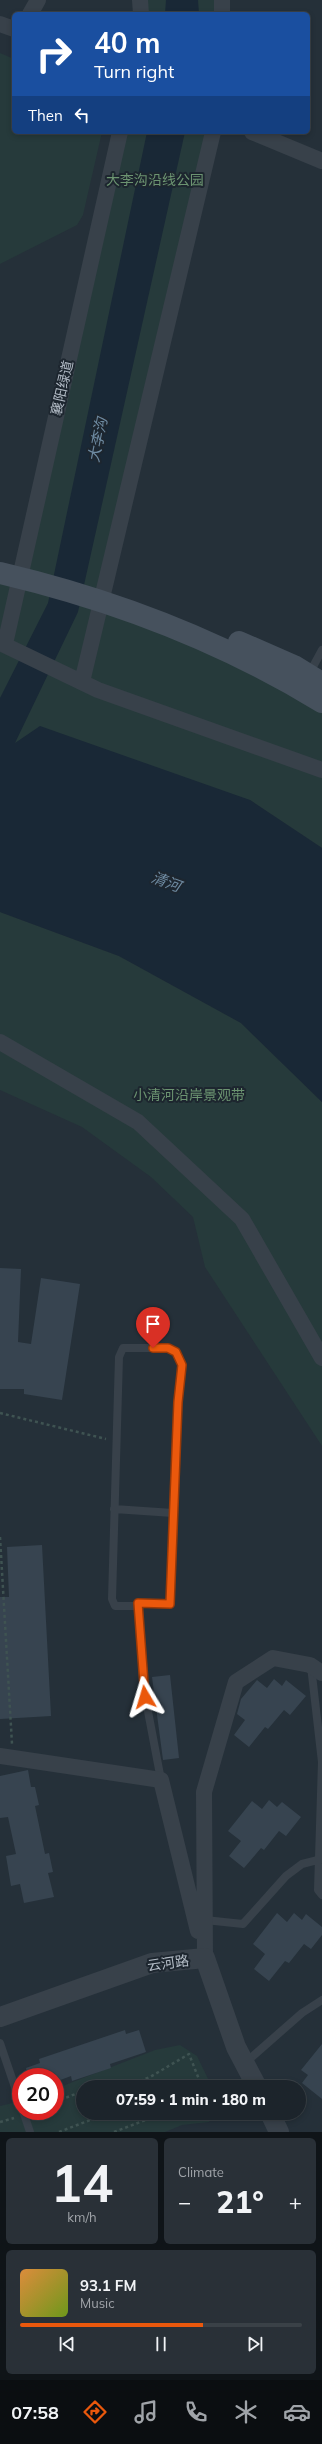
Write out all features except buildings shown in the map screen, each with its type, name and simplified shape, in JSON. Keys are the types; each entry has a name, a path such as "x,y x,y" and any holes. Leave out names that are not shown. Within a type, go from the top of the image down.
{"main road":[{"path":"0,559 21,572 152,605 294,666 315,679"},
{"path":"97,592 200,638 291,683 322,702"}],"street":[{"path":"31,12 38,0"},
{"path":"140,0 141,12"},
{"path":"222,0 222,12"},
{"path":"0,24 12,28"},
{"name":"襄阳绿道","path":"7,645 21,572 120,134"},
{"path":"78,680 97,592 212,134"},
{"path":"257,134 322,161"},
{"path":"7,645 98,690 322,770"},
{"path":"0,1042 138,1122 242,1219 322,1358"},
{"path":"205,1958 204,1792 236,1682 273,1658 316,1669"},
{"path":"6,1757 161,1780 205,1958"},
{"name":"云河路","path":"0,2017 152,1963 205,1958 236,2047 246,2063 253,2080"},
{"path":"273,2120 279,2132"}],"lane":[{"path":"315,679 322,650"},
{"path":"139,1606 115,1606 112,1599 118,1357 122,1348 168,1348 176,1352 182,1365 178,1402 170,1604 138,1603 139,1606 143,1685 161,1780"},
{"path":"114,1510 173,1513"},
{"path":"316,1669 322,1762 318,1890 322,1895"},
{"path":"205,1920 243,1924 286,1876 302,1864 320,1859"},
{"path":"246,2063 302,2013 322,2000"},
{"path":"0,2043 12,2078"},
{"path":"26,2120 30,2132"}],"path":[{"path":"0,1413 98,1439 116,1440"},
{"path":"0,1537 6,1757"},
{"path":"142,2080 150,2077 189,2054 199,2080"},
{"path":"64,2098 76,2094"},
{"path":"59,2132 90,2120"},
{"path":"114,2132 145,2120"}],"green space":[{"path":"140,0 222,0 222,12 141,12"},
{"path":"0,53 12,58 12,134 102,134 83,215 77,225 0,264"},
{"name":"大李沟沿线公园","path":"120,134 213,134 110,595 322,691 322,848 250,800 0,739 0,573 19,577"},
{"name":"小清河沿岸景观带","path":"0,912 119,956 241,1023 322,1102 322,1446 205,1267 193,1217 151,1177 82,1127 0,1090"},
{"path":"180,2045 197,2056 209,2080 78,2080 155,2050"},
{"path":"76,2081 76,2120 210,2120 209,2122 182,2125 165,2132 0,2132 0,2106 12,2103 12,2120 64,2120 64,2085"}],"water":[{"path":"166,0 198,0 199,12 165,12"},
{"path":"147,134 185,134 78,612 15,743 40,726 250,800 322,848 322,1102 241,1023 119,956 0,912 0,698 48,603"}],"route":[{"path":"145,1697 138,1603 170,1604 178,1402 182,1365 176,1352 168,1348 153,1348"}],"water label":[{"name":"大李沟","path":"98,440"},
{"name":"清河","path":"166,882"}]}
